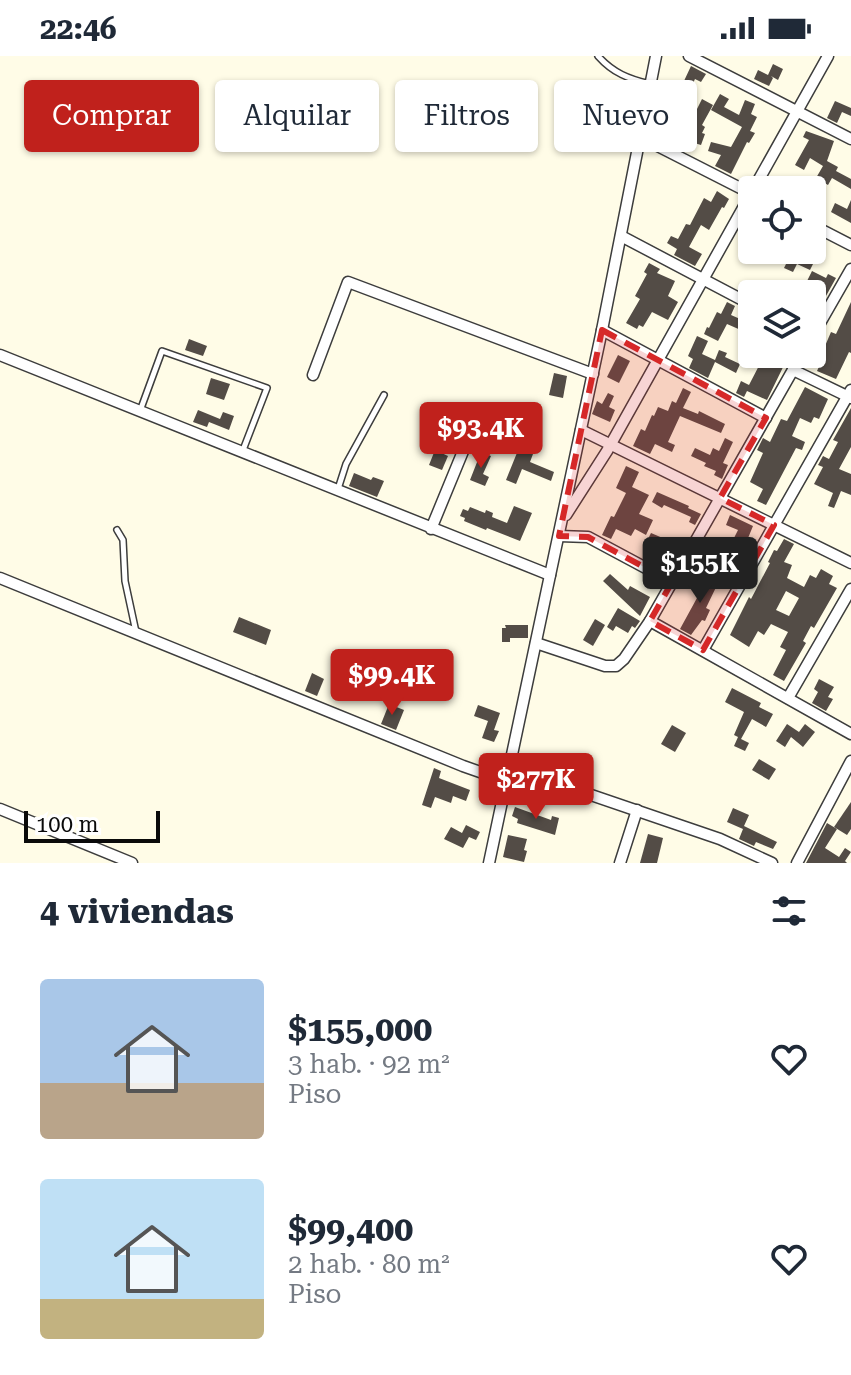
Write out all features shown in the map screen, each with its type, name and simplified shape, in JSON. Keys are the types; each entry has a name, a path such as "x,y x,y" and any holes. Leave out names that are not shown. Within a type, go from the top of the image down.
{"street":[{"path":"651,80 656,56"},
{"path":"689,56 851,139"},
{"path":"761,176 828,56"},
{"path":"489,863 637,152"},
{"path":"671,152 738,185"},
{"path":"561,523 611,443 738,217"},
{"path":"826,232 851,245"},
{"path":"621,236 738,298"},
{"path":"826,313 851,269"},
{"path":"313,375 348,282 593,374"},
{"path":"602,330 766,418"},
{"path":"0,355 550,575"},
{"path":"536,643 605,666 616,666 650,621 793,370 850,395 703,650"},
{"path":"581,430 851,563"},
{"path":"431,529 466,444"},
{"path":"559,536 588,537 672,582"},
{"path":"0,578 506,781"},
{"path":"788,698 851,589"},
{"path":"650,621 851,734"},
{"path":"797,863 851,761"},
{"path":"509,767 720,839 772,863"},
{"path":"0,809 132,863"},
{"path":"620,863 637,810"}],"lane":[{"path":"598,56 610,69 635,80"},
{"path":"140,411 162,351 267,388 242,451"},
{"path":"338,490 346,464 384,395"},
{"path":"117,530 123,540 128,602 137,633"}],"highlighted area":[{"path":"602,330 766,418 720,498 774,525 703,650 650,621 672,582 588,537 559,536"}],"building":[{"path":"773,64 783,69 778,80 771,76 769,86 754,79 758,70 768,75"},
{"path":"691,66 706,74 701,82 684,80"},
{"path":"720,94 729,99 724,107 739,115 745,100 755,104 751,114 757,117 750,131 755,133 731,174 715,166 721,155 708,151 711,142 731,147 742,127 711,110"},
{"path":"702,99 713,105 702,125 705,127 702,133 705,134 701,145 697,144 697,109"},
{"path":"835,101 851,108 851,116 842,112 837,123 827,118"},
{"path":"806,131 834,141 827,161 838,167 836,171 851,179 851,189 832,178 826,184 826,176 817,176 823,166 810,158 804,170 795,165 809,140 803,137"},
{"path":"717,191 729,199 709,230 701,225 689,247 702,254 695,266 674,255 677,249 667,243 671,236 678,239 686,224 690,225 704,198 711,202"},
{"path":"851,200 851,223 831,212 835,203 847,209"},
{"path":"649,263 660,269 657,273 675,281 668,296 678,302 668,320 652,312 643,327 639,325 637,329 626,323 640,299 635,296 647,274 644,272"},
{"path":"786,264 797,264 793,272 784,268"},
{"path":"797,264 813,264 810,270"},
{"path":"812,271 826,278 828,274 836,278 826,296 826,280 808,280"},
{"path":"727,302 735,306 731,315 738,318 738,329 727,324 718,341 704,334 717,312 721,314"},
{"path":"851,302 851,353 836,379 817,371 818,368 826,368 826,344 831,332 836,334"},
{"path":"697,336 708,341 702,354 715,360 719,350 727,353 725,357 738,363 738,368 736,373 715,362 708,378 689,368 693,359 688,356"},
{"path":"189,339 207,346 203,356 185,350"},
{"path":"618,355 630,361 619,383 607,377"},
{"path":"758,368 783,368 767,400 747,391 744,397 736,393 741,381 749,385"},
{"path":"554,373 567,376 563,398 549,395"},
{"path":"211,378 230,384 224,400 206,394"},
{"path":"805,387 828,399 819,419 814,417 811,423 800,418 792,436 805,442 802,450 796,448 766,505 757,501 763,489 750,482 763,453 757,450 763,438 770,442 781,419 787,421"},
{"path":"683,388 691,392 683,408 698,414 699,411 725,424 721,433 680,416 668,442 675,445 672,452 655,444 650,454 633,446 641,429 645,431 658,407 668,411"},
{"path":"608,393 614,396 609,407 615,410 610,422 592,414 597,401 602,404"},
{"path":"851,408 851,447 839,469 851,474 851,495 841,491 834,508 828,506 833,493 814,484 823,467 818,465 823,456 829,459 838,442 833,440"},
{"path":"198,410 220,419 223,412 234,416 229,430 209,422 207,427 193,422"},
{"path":"525,433 539,438 530,462 554,472 551,481 522,469 516,484 506,480"},
{"path":"725,438 733,442 723,463 728,465 722,479 714,475 716,471 704,466 706,463 691,456 695,448 710,455 713,448 719,451"},
{"path":"435,450 448,456 442,470 429,465"},
{"path":"481,452 491,456 483,474 489,477 485,486 470,480"},
{"path":"626,466 639,472 632,487 649,495 639,514 653,520 646,535 635,529 631,536 616,529 611,539 602,535 626,493 616,488"},
{"path":"354,473 384,481 377,497 349,486"},
{"path":"657,492 701,514 695,525 689,522 691,517 652,502"},
{"path":"514,506 532,513 520,541 464,521 465,518 460,516 463,509 468,511 470,507 493,513 492,517 507,523"},
{"path":"730,515 753,526 743,553 730,546 738,530 726,525"},
{"path":"651,533 672,542 666,553 645,545"},
{"path":"784,539 794,544 784,562 792,565 787,578 804,587 810,575 816,578 821,569 833,576 829,584 837,588 814,628 811,626 803,641 806,643 784,681 773,675 786,650 780,647 788,632 771,624 764,635 758,631 749,647 730,635 770,563 774,550 777,551","holes":["786,591 799,598 789,616 776,610"]},
{"path":"702,572 719,581 706,608 710,610 705,621 702,620 691,635 680,629 703,587 704,582 698,579"},
{"path":"610,574 628,590 630,586 650,597 640,616 603,581"},
{"path":"618,608 640,621 628,633 616,626 613,631 607,627"},
{"path":"239,617 271,630 266,645 233,632"},
{"path":"595,619 605,625 593,646 583,640"},
{"path":"505,625 528,625 528,638 510,638 510,642 502,642 502,628 506,628"},
{"path":"312,673 324,679 317,696 305,691"},
{"path":"819,679 834,687 828,697 833,699 826,711 812,703 818,692 814,689"},
{"path":"732,688 761,703 759,707 773,714 766,727 752,719 741,739 749,743 745,751 734,746 738,737 734,735 744,712 725,702"},
{"path":"389,704 404,710 396,730 381,724"},
{"path":"478,705 500,713 494,730 499,731 494,742 482,738 488,721 474,716"},
{"path":"787,724 799,732 805,724 815,732 803,747 791,737 785,747 776,741"},
{"path":"672,725 686,733 675,752 661,744"},
{"path":"759,759 776,769 769,780 752,770"},
{"path":"434,768 441,771 439,778 470,790 466,801 453,796 451,803 435,797 431,808 422,805"},
{"path":"851,802 851,829 847,835 834,827"},
{"path":"515,807 551,820 552,816 559,818 555,835 517,823 518,819 512,816"},
{"path":"733,808 749,815 744,826 777,842 773,849 756,842 754,846 739,839 743,829 727,822"},
{"path":"827,823 837,829 825,848 839,857 845,848 851,852 845,861 847,863 806,863"},
{"path":"466,825 480,832 476,840 469,837 463,848 444,839 451,827 462,833"},
{"path":"648,834 663,838 657,863 640,863"},
{"path":"508,835 527,839 524,862 503,857"}]}
